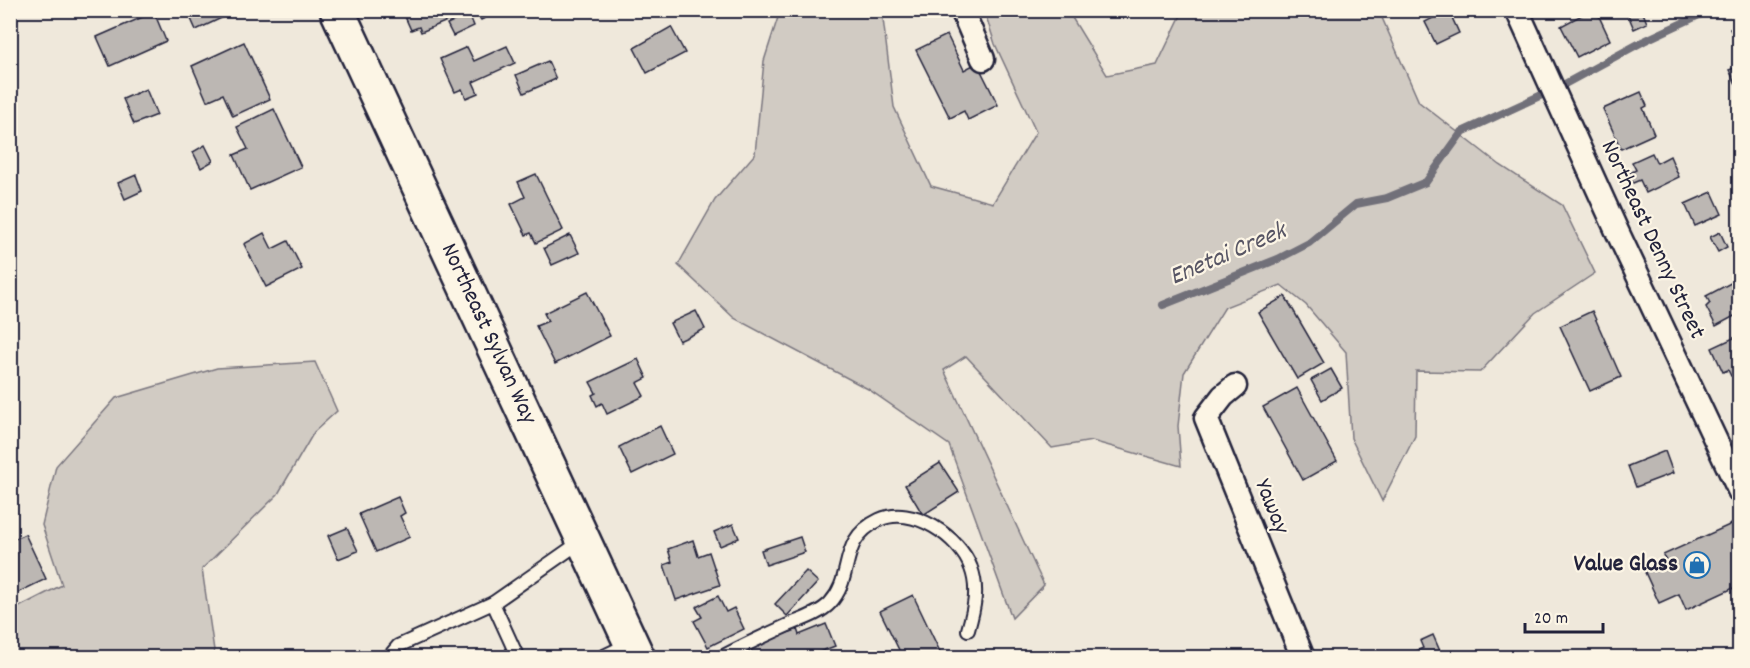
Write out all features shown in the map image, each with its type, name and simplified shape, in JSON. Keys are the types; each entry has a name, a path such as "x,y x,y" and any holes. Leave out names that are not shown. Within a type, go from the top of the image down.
{"main road":[{"name":"Northeast Sylvan Way","path":"337,10 635,650"}],"street":[{"path":"962,10 983,59"},
{"name":"Northeast Denny Street","path":"1516,10 1740,492"},
{"name":"Yaway","path":"1235,386 1223,396 1206,418 1303,657"}],"lane":[{"path":"720,657 828,606 838,594 850,550 863,530 881,519 906,515 929,523 958,544 971,567 976,587 975,608 968,630"},
{"path":"388,657 398,646 493,603 584,540"},
{"path":"493,603 518,657"},
{"path":"600,657 635,650"}],"shaded area":[{"path":"780,11 882,11 894,107 931,186 993,203 1036,132 995,44 985,13 1068,11 1107,75 1157,65 1183,11 1379,11 1419,102 1500,165 1562,205 1595,273 1535,313 1480,372 1416,371 1415,436 1382,501 1351,438 1346,352 1306,305 1281,285 1225,307 1184,373 1178,426 1181,466 1092,441 1052,448 966,356 944,370 1044,585 1012,618 949,445 868,389 734,318 678,265 715,200 755,154 764,61"},
{"path":"315,362 337,411 314,432 278,494 202,569 215,657 11,657 11,611 62,585 42,525 56,466 116,398 217,368"}],"building":[{"path":"187,10 229,10 230,14 196,30"},
{"path":"402,10 456,10 459,16 421,32 419,27 411,30"},
{"path":"476,10 501,10 481,20"},
{"path":"1434,10 1451,10 1449,11 1459,33 1436,44 1425,22 1437,16"},
{"path":"1591,10 1596,10 1610,40 1577,57 1561,26"},
{"path":"1626,10 1642,10 1647,23 1634,29"},
{"path":"1740,10 1740,47 1730,29 1739,25 1732,11"},
{"path":"154,12 166,41 110,66 97,37"},
{"path":"469,14 474,26 453,36 447,24"},
{"path":"671,27 685,53 647,73 634,48"},
{"path":"947,35 964,70 977,63 998,105 968,120 964,111 950,118 916,50"},
{"path":"244,42 270,99 233,116 223,94 207,101 192,66"},
{"path":"507,46 515,63 473,82 478,93 466,98 462,89 455,92 440,59 467,47 474,61"},
{"path":"548,61 556,79 524,93 516,75"},
{"path":"1740,66 1740,92 1729,70"},
{"path":"146,89 157,115 134,124 123,99"},
{"path":"1641,92 1647,106 1643,108 1654,134 1621,149 1603,109"},
{"path":"274,109 301,167 250,190 234,155 248,149 237,127"},
{"path":"205,145 213,161 201,168 193,152"},
{"path":"1652,153 1657,163 1670,156 1679,177 1646,193 1640,180 1633,183 1628,174 1636,170 1632,162"},
{"path":"536,174 563,230 536,243 531,233 526,235 511,204 525,197 518,182"},
{"path":"136,175 142,191 125,199 118,183"},
{"path":"1712,192 1722,214 1695,226 1685,204"},
{"path":"1720,232 1727,247 1718,252 1710,237"},
{"path":"264,233 272,249 288,241 302,269 266,287 244,244"},
{"path":"570,235 579,253 552,265 544,248"},
{"path":"1740,278 1740,313 1716,326 1706,307 1710,303 1706,296"},
{"path":"587,292 610,336 555,364 536,326 548,321 544,313"},
{"path":"1285,296 1324,363 1297,379 1258,312"},
{"path":"696,311 705,329 679,341 670,323"},
{"path":"1592,311 1621,377 1590,391 1560,326"},
{"path":"1740,335 1740,371 1731,376 1728,370 1723,372 1712,348"},
{"path":"638,359 647,378 637,383 644,396 607,414 602,403 597,406 592,395 596,393 590,382"},
{"path":"1331,369 1342,388 1322,400 1311,380"},
{"path":"1297,388 1337,461 1303,480 1263,407"},
{"path":"660,426 673,454 632,474 619,447"},
{"path":"1665,451 1673,473 1636,487 1628,466"},
{"path":"940,463 959,492 923,515 905,485"},
{"path":"398,497 405,513 400,516 410,537 376,552 359,514"},
{"name":"Value Glass","path":"1736,522 1740,529 1740,585 1686,610 1679,594 1659,603 1644,570 1666,560 1663,555"},
{"path":"733,524 739,538 720,546 714,532"},
{"path":"347,528 358,551 338,559 328,536"},
{"path":"25,534 46,579 17,593 10,581 10,541"},
{"path":"800,537 805,552 766,565 761,550"},
{"path":"693,540 698,556 709,552 720,585 676,600 664,565 672,562 668,549"},
{"path":"806,571 818,582 787,616 775,604"},
{"path":"913,595 943,658 889,658 900,652 880,611"},
{"path":"718,596 726,612 734,608 744,629 708,647 694,621 702,617 696,607"},
{"path":"826,624 835,646 809,656 810,658 749,658 746,650 797,629 799,635"},
{"path":"1433,635 1443,658 1411,658 1410,654 1423,648 1420,641"}],"waterway":[{"name":"Enetai Creek","path":"1561,86 1644,41 1710,10"},
{"name":"Enetai Creek","path":"1163,305 1278,259 1309,243 1356,204 1387,198 1426,182 1462,132 1546,93"}],"place":[{"name":"Value Glass","path":"1697,565"}]}
